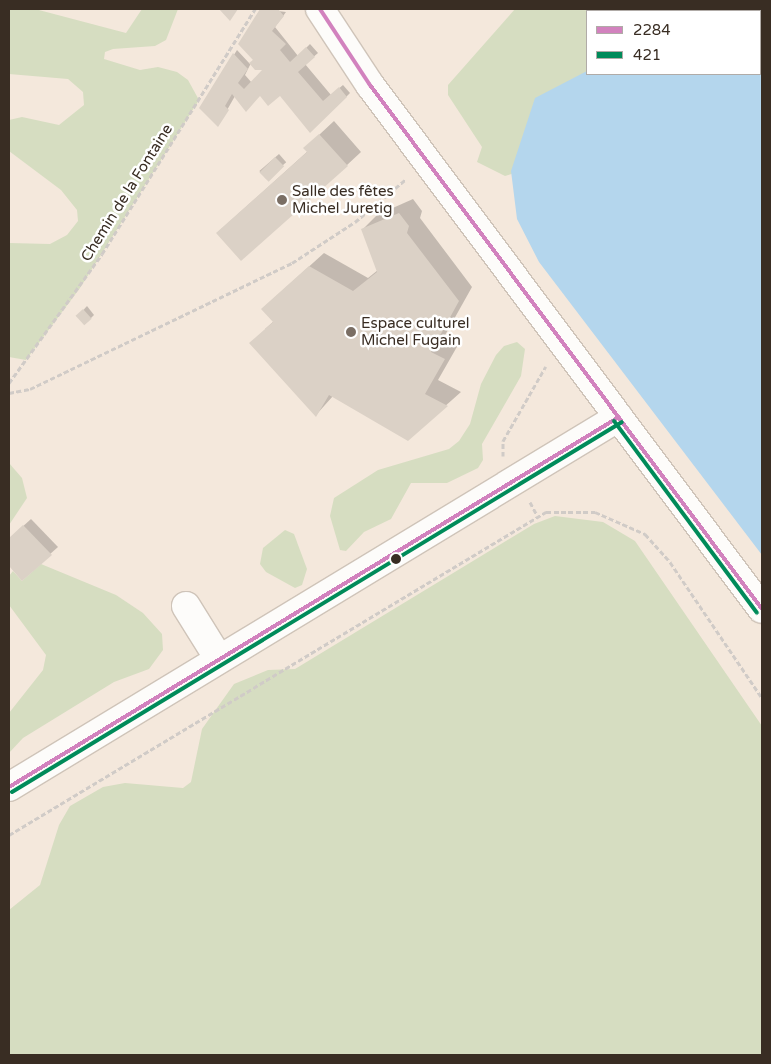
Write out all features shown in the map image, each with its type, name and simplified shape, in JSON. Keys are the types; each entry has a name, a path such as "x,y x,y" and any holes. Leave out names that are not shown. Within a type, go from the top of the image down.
{"street":[{"path":"320,9 370,84 762,609"},
{"path":"9,787 619,417"},
{"path":"186,606 219,659"}],"path":[{"name":"Chemin de la Fontaine","path":"9,383 10,378 102,254 255,9"},
{"path":"9,393 30,389 292,263 380,200"},
{"path":"537,515 502,454 503,441 551,357 565,346"},
{"path":"9,835 537,515 583,510 622,521 645,534 670,562 762,698"}],"green space":[{"path":"9,9 35,9 126,33 142,9 178,9 166,40 155,46 113,49 105,52 104,59 140,70 158,67 177,72 188,80 199,100 80,288 26,360 9,357 9,243 50,244 67,235 78,221 77,210 61,190 9,151 9,120 22,117 59,125 84,105 83,92 68,79 9,74"},
{"path":"515,9 751,9 586,10 586,75 515,173 505,176 477,162 482,147 448,95 448,85"},
{"path":"517,342 525,349 521,376 482,444 483,460 478,468 447,483 411,483 391,519 364,532 346,551 340,550 330,516 334,498 378,470 449,449 459,441 470,424 481,384 496,355 504,346"},
{"path":"9,463 22,478 27,498 9,525"},
{"path":"555,516 603,522 635,541 762,726 762,1055 9,1055 9,910 40,885 59,825 70,806 103,787 125,783 183,788 191,782 202,729 234,684 268,670 295,669 534,524"},
{"path":"285,530 294,534 307,569 302,585 295,588 266,572 260,564 263,548"},
{"path":"41,564 116,595 143,613 162,634 163,650 149,669 114,682 23,738 9,753 9,713 43,670 46,655 9,605 9,576 13,571 22,581"}],"water":[{"path":"762,9 762,555 539,262 517,219 511,171 535,98 586,72 586,75 761,75 761,10 711,10"}],"building":[{"path":"219,9 238,9 230,21"},
{"path":"260,9 278,9 284,16 272,31 286,44 280,50 290,62 306,47 315,57 298,72 323,101 339,87 347,97 310,133 280,96 268,106 260,96 246,112 232,94 225,106 229,110 218,127 199,108 233,53 248,69 238,83 244,89 262,70 255,70 249,63 253,60 238,44"},
{"name":"Salle des fêtes Michel Juretig","path":"319,134 348,166 241,261 216,233 307,152 303,148"},
{"path":"275,157 284,166 269,182 259,173"},
{"name":"Espace culturel Michel Fugain","path":"399,213 409,226 407,233 459,301 431,352 445,359 425,394 448,406 408,441 329,395 316,417 249,343 273,322 261,309 309,266 353,291 377,272 361,229"},
{"path":"83,309 92,319 84,325 76,316"},
{"path":"23,525 52,555 22,581 9,566 9,538"}],"transit line":[{"name":"2284","path":"320,9 370,85 762,609"},
{"name":"2284","path":"9,787 619,417"},
{"name":"421","path":"614,421 757,613"},
{"name":"421","path":"12,792 622,422"}],"place":[{"name":"Salle des fêtes Michel Juretig","path":"282,200"},
{"name":"Espace culturel Michel Fugain","path":"351,332"}]}
